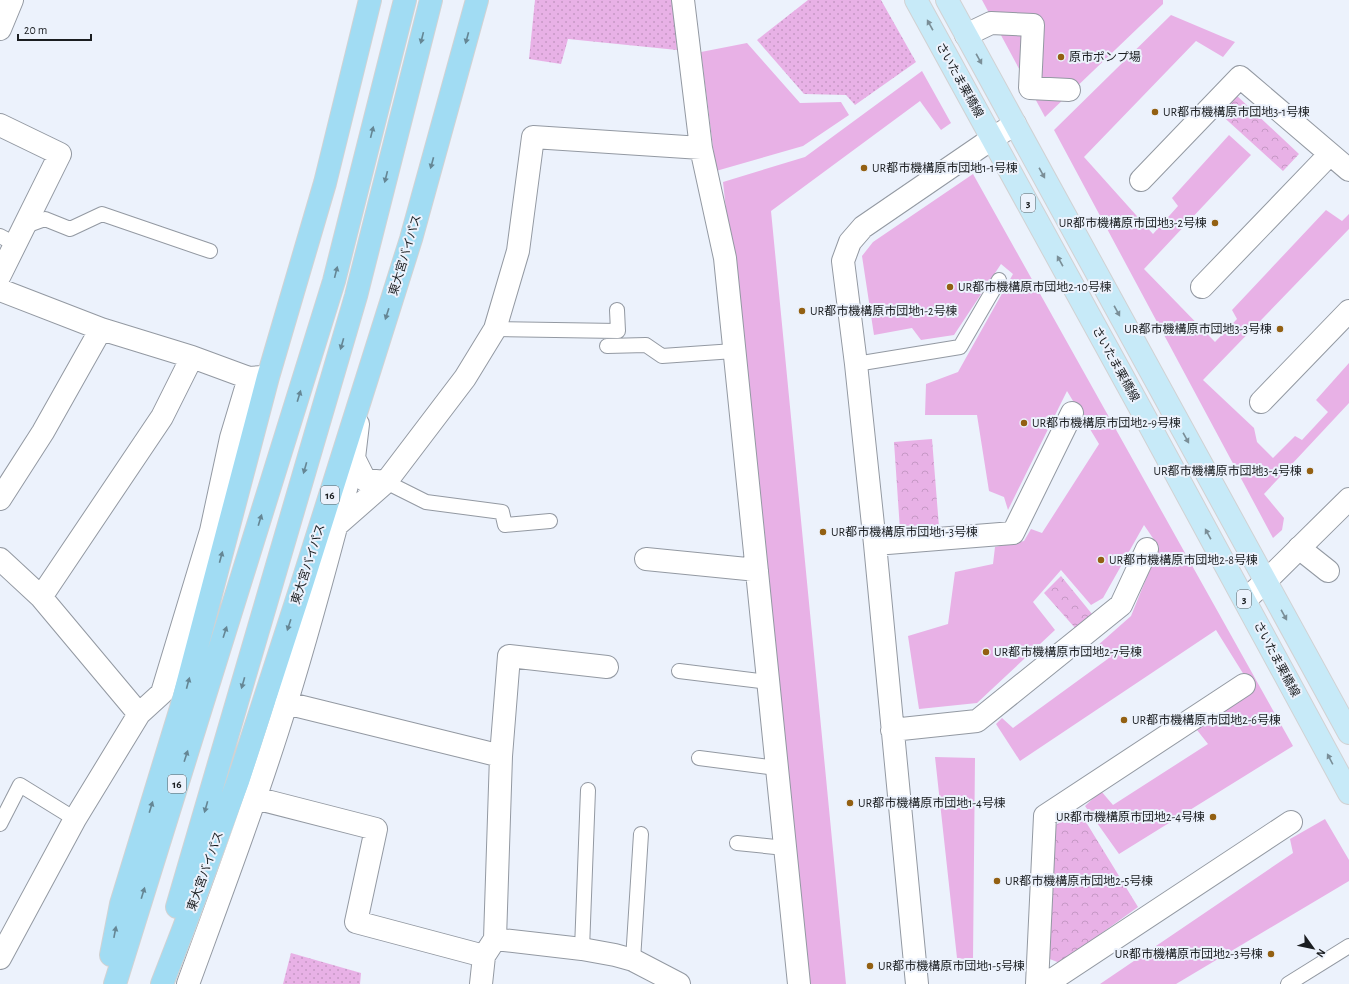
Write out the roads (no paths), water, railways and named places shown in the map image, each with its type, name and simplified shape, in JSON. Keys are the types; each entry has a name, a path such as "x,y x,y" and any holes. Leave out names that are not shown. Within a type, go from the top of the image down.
{"highway":[{"name":"16","path":"105,984 121,904 181,708 259,377 325,183 370,0"},
{"name":"16","path":"115,984 334,281 405,0"},
{"name":"東大宮バイパス","path":"152,984 184,883 353,304 431,0"},
{"name":"東大宮バイパス","path":"162,984 238,781 302,584 411,239 477,0"}],"main road":[{"name":"さいたま栗橋線","path":"916,0 993,138 1349,793"},
{"name":"3","path":"947,0 1349,733"}],"street":[{"path":"0,29 12,0"},
{"path":"683,0 701,148 725,258 799,984"},
{"path":"966,35 991,23 1033,25 1030,88 1069,90"},
{"path":"1141,180 1240,76 1349,170"},
{"path":"916,984 875,544 856,364 843,261 850,242 863,227 1015,124"},
{"path":"0,125 60,154 12,236 0,275"},
{"path":"337,525 386,482 465,378 495,329 518,251 533,137 701,148"},
{"path":"1202,287 1330,154"},
{"path":"0,290 101,329 259,377 230,438 211,531 162,693 139,714 75,819 0,958"},
{"path":"1261,402 1349,311"},
{"path":"0,499 43,432 101,329"},
{"path":"41,597 162,417 192,357"},
{"path":"188,984 255,798 286,703 337,525 354,458 361,395"},
{"path":"875,544 1013,533 1072,413"},
{"path":"354,458 365,480 386,482"},
{"path":"1245,600 1349,499"},
{"path":"1299,548 1328,571"},
{"path":"892,730 977,721 1121,605 1147,549"},
{"path":"0,559 41,597 139,714"},
{"path":"646,559 757,570"},
{"path":"481,984 490,947 501,756 509,656 607,667"},
{"path":"1244,685 1045,816 1038,984 1056,978 1291,822"},
{"path":"286,703 501,756"},
{"path":"255,798 376,829 356,922 490,947 582,949 615,955 633,960 679,984"}],"lane":[{"path":"12,236 45,219 70,229 102,214 210,251"},
{"path":"856,364 960,347 999,280"},
{"path":"495,329 618,331 617,310"},
{"path":"607,346 646,345 662,356 734,351"},
{"path":"386,482 426,502 502,512 505,525 550,521"},
{"path":"679,671 768,682"},
{"path":"699,758 776,768"},
{"path":"0,824 20,785 75,819"},
{"path":"582,949 588,790"},
{"path":"633,960 641,834"},
{"path":"736,843 785,848"},
{"path":"1288,984 1349,946"}],"place":[{"name":"原市ポンプ場","path":"1061,57"},
{"name":"UR都市機構原市団地3-1号棟","path":"1155,112"},
{"name":"UR都市機構原市団地1-1号棟","path":"864,168"},
{"name":"UR都市機構原市団地3-2号棟","path":"1215,223"},
{"name":"UR都市機構原市団地2-10号棟","path":"950,287"},
{"name":"UR都市機構原市団地1-2号棟","path":"802,311"},
{"name":"UR都市機構原市団地3-3号棟","path":"1280,329"},
{"name":"UR都市機構原市団地2-9号棟","path":"1024,423"},
{"name":"UR都市機構原市団地3-4号棟","path":"1310,471"},
{"name":"UR都市機構原市団地1-3号棟","path":"823,532"},
{"name":"UR都市機構原市団地2-8号棟","path":"1101,560"},
{"name":"UR都市機構原市団地2-7号棟","path":"986,652"},
{"name":"UR都市機構原市団地2-6号棟","path":"1124,720"},
{"name":"UR都市機構原市団地1-4号棟","path":"850,803"},
{"name":"UR都市機構原市団地2-4号棟","path":"1213,817"},
{"name":"UR都市機構原市団地2-5号棟","path":"997,881"},
{"name":"UR都市機構原市団地2-3号棟","path":"1271,954"},
{"name":"UR都市機構原市団地1-5号棟","path":"870,966"}]}
